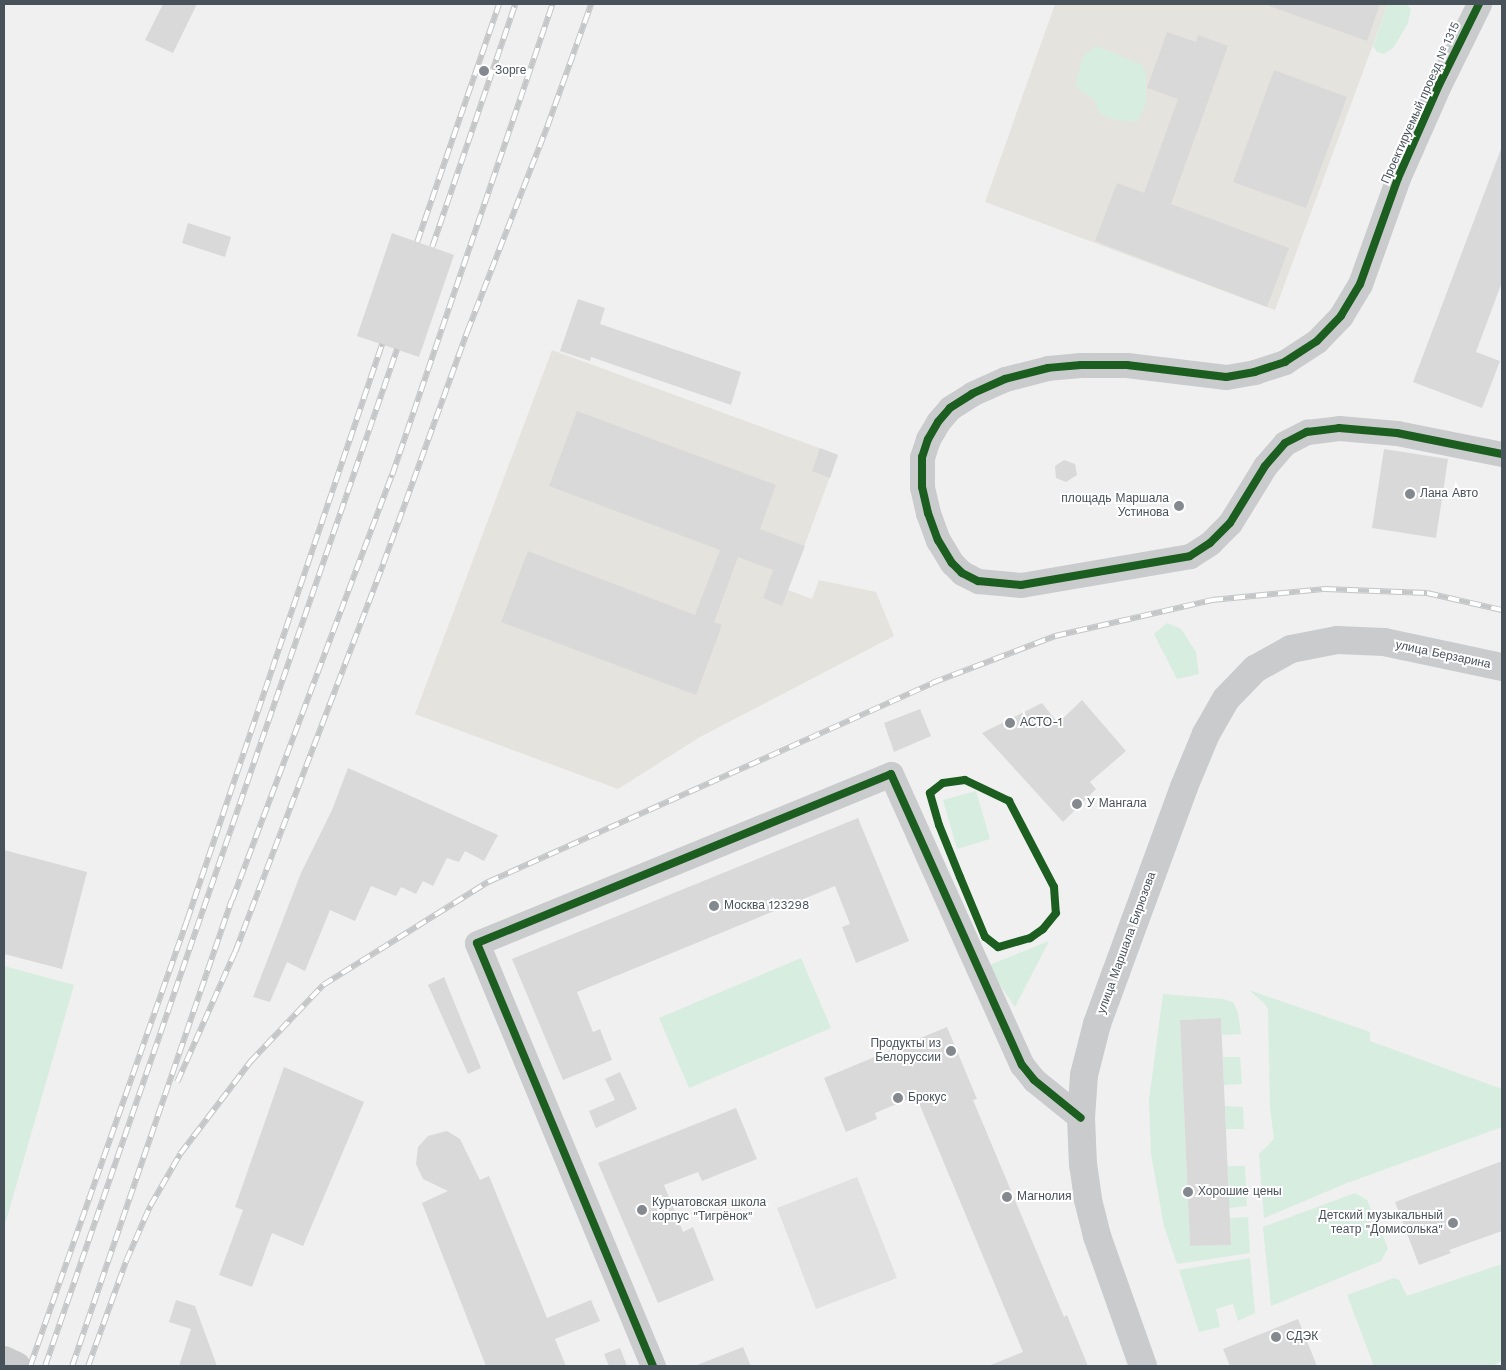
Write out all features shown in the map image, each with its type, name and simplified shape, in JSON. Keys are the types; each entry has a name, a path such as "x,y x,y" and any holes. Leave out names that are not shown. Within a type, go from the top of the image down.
{"street":[{"name":"Проектируемый проезд № 1315","path":"1479,4 1439,85 1398,178 1360,284 1341,316 1317,341 1285,362 1255,372 1226,377 1127,365 1081,365 1048,368 1005,379 972,394 950,408 938,422 928,439 922,458 922,487 928,513 938,540 952,564 962,573 978,580 1021,585 1190,556 1210,543 1230,523 1265,466 1285,443 1307,432 1339,428 1397,433 1502,454"},
{"name":"улица Маршала Бирюзова","path":"1143,1366 1098,1236 1083,1164 1082,1118 1084,1075 1097,1024 1184,787 1206,734 1226,699 1255,669 1291,649 1337,640 1384,642"},
{"name":"улица Берзарина","path":"1384,642 1502,667"},
{"path":"653,1366 477,943 891,774 1022,1065 1034,1080 1082,1118"},
{"path":"4,1360 17,1366"}],"shaded area":[{"path":"1055,4 1388,4 1275,310 985,202"},
{"path":"552,350 838,455 788,590 812,599 819,580 876,592 894,636 700,737 618,789 415,714"},
{"path":"857,1177 897,1278 816,1309 777,1208"}],"green space":[{"path":"1388,4 1407,4 1411,10 1408,23 1394,47 1384,54 1377,52 1373,46"},
{"path":"1097,46 1142,65 1146,72 1146,103 1140,118 1134,122 1113,119 1099,113 1094,99 1080,91 1076,84 1083,56"},
{"path":"1167,623 1181,629 1196,652 1199,674 1177,679 1154,634"},
{"path":"976,791 990,839 957,849 943,800"},
{"path":"1049,941 1015,1007 987,966"},
{"path":"801,958 831,1028 689,1088 659,1018"},
{"path":"4,966 74,985 4,1228"},
{"path":"1249,990 1370,1032 1370,1041 1502,1089 1502,1127 1347,1183 1264,1218 1259,1154 1274,1139 1270,1108 1268,1009"},
{"path":"1163,994 1223,999 1233,1002 1238,1013 1241,1034 1222,1035 1221,1018 1180,1020 1190,1246 1231,1245 1230,1218 1248,1217 1250,1253 1177,1264 1164,1226 1151,1154 1149,1100"},
{"path":"1223,1057 1240,1057 1242,1084 1224,1085"},
{"path":"1225,1106 1243,1107 1244,1129 1226,1129"},
{"path":"1228,1166 1245,1166 1247,1206 1229,1208"},
{"path":"1355,1193 1367,1200 1388,1248 1381,1261 1271,1306 1263,1227"},
{"path":"1250,1258 1255,1313 1238,1321 1233,1304 1216,1309 1220,1327 1199,1332 1179,1270"},
{"path":"1502,1264 1502,1360 1493,1366 1374,1366 1347,1295 1394,1278 1399,1280 1407,1296"}],"building":[{"path":"163,4 197,4 173,53 145,40"},
{"path":"1269,4 1380,4 1367,41 1269,6"},
{"path":"1167,32 1196,42 1198,35 1228,46 1171,204 1289,248 1267,307 1095,241 1117,183 1144,193 1178,99 1147,88"},
{"path":"1274,70 1347,97 1306,208 1233,182"},
{"path":"1501,149 1502,282 1476,352 1500,361 1482,408 1413,382"},
{"path":"188,223 231,237 225,257 182,243"},
{"path":"392,233 454,255 419,357 357,336"},
{"path":"578,299 605,308 600,324 741,372 731,405 591,357 590,361 560,351"},
{"path":"577,411 776,485 760,529 805,546 782,606 763,598 773,570 738,557 714,622 722,625 696,695 501,622 528,551 695,615 720,550 549,486"},
{"path":"820,448 838,455 830,478 812,471"},
{"name":"Лана Авто","path":"1384,449 1448,459 1436,538 1372,528"},
{"path":"1064,460 1075,464 1077,475 1066,482 1056,478 1055,466"},
{"path":"1082,700 1126,751 1090,782 1096,789 1063,822 982,733 1042,703 1058,723"},
{"path":"920,709 931,736 894,752 884,723"},
{"path":"348,768 498,835 484,861 465,851 459,862 447,858 433,886 423,881 416,894 401,887 396,896 371,886 355,921 330,910 305,971 287,962 270,1002 253,997 301,873 332,810"},
{"path":"858,818 909,941 856,963 842,927 850,924 835,886 577,992 593,1032 600,1029 612,1060 563,1080 512,959"},
{"path":"4,850 87,872 62,969 4,954"},
{"path":"444,977 481,1068 468,1074 428,985"},
{"path":"1221,1018 1231,1245 1190,1246 1180,1020"},
{"path":"947,1027 977,1099 973,1100 1064,1317 1067,1315 1088,1366 988,1366 1023,1352 916,1096 875,1113 877,1119 846,1132 824,1078"},
{"path":"284,1067 364,1102 303,1246 272,1233 252,1287 219,1275 243,1210 235,1207"},
{"path":"620,1072 637,1109 596,1128 589,1111 615,1100 605,1079"},
{"path":"736,1108 757,1159 702,1181 698,1172 664,1185 683,1232 693,1227 714,1280 658,1303 598,1163"},
{"path":"447,1131 460,1139 480,1180 489,1176 547,1318 591,1300 600,1321 555,1339 566,1366 486,1366 422,1203 448,1191 423,1179 416,1164 418,1147 428,1136"},
{"path":"1502,1161 1502,1231 1449,1250 1451,1253 1419,1265 1395,1202"},
{"path":"176,1300 195,1306 217,1366 179,1366 191,1329 169,1322"},
{"path":"1298,1319 1317,1366 1230,1366 1223,1349"},
{"path":"743,1347 751,1366 697,1366 697,1365"},
{"path":"620,1348 627,1366 609,1366 604,1354"}],"railway":[{"path":"417,242 499,4"},
{"path":"432,247 515,4"},
{"path":"72,1366 232,900 392,475 552,4"},
{"path":"177,1082 235,952 383,564 467,332 547,127 591,4"},
{"path":"30,1366 187,920 382,344"},
{"path":"45,1366 397,349"},
{"path":"88,1366 126,1261 150,1206 180,1154 250,1062 323,985 488,882 932,683 1055,636 1212,600 1325,589 1427,593 1502,610"}],"cycle path":[{"path":"1479,4 1439,85 1398,178 1360,284 1341,316 1317,341 1285,362 1255,372 1226,377 1127,365 1081,365 1048,368 1005,379 972,394 950,408 938,422 928,439 922,457 922,487 928,513 938,540 952,563 962,573 978,581 1021,585 1190,556 1210,543 1230,523 1265,466 1285,443 1307,432 1339,428 1397,433 1502,454"},
{"path":"653,1366 477,943 891,774 1022,1065 1034,1080 1081,1118"},
{"path":"965,780 1009,801 1054,887 1056,913 1043,929 1030,938 998,947 985,937 960,877 939,825 930,793 943,783 965,780"}],"place":[{"name":"Зорге","path":"484,71"},
{"name":"Лана Авто","path":"1410,494"},
{"name":"площадь Маршала Устинова","path":"1179,506"},
{"name":"АСТО-1","path":"1010,723"},
{"name":"У Мангала","path":"1077,804"},
{"name":"Москва 123298","path":"714,906"},
{"name":"Продукты из Белоруссии","path":"951,1051"},
{"name":"Брокус","path":"898,1098"},
{"name":"Хорошие цены","path":"1188,1192"},
{"name":"Магнолия","path":"1007,1197"},
{"name":"Курчатовская школа корпус \"Тигрёнок\"","path":"642,1210"},
{"name":"Детский музыкальный театр \"Домисолька\"","path":"1453,1223"},
{"name":"СДЭК","path":"1276,1337"}]}
